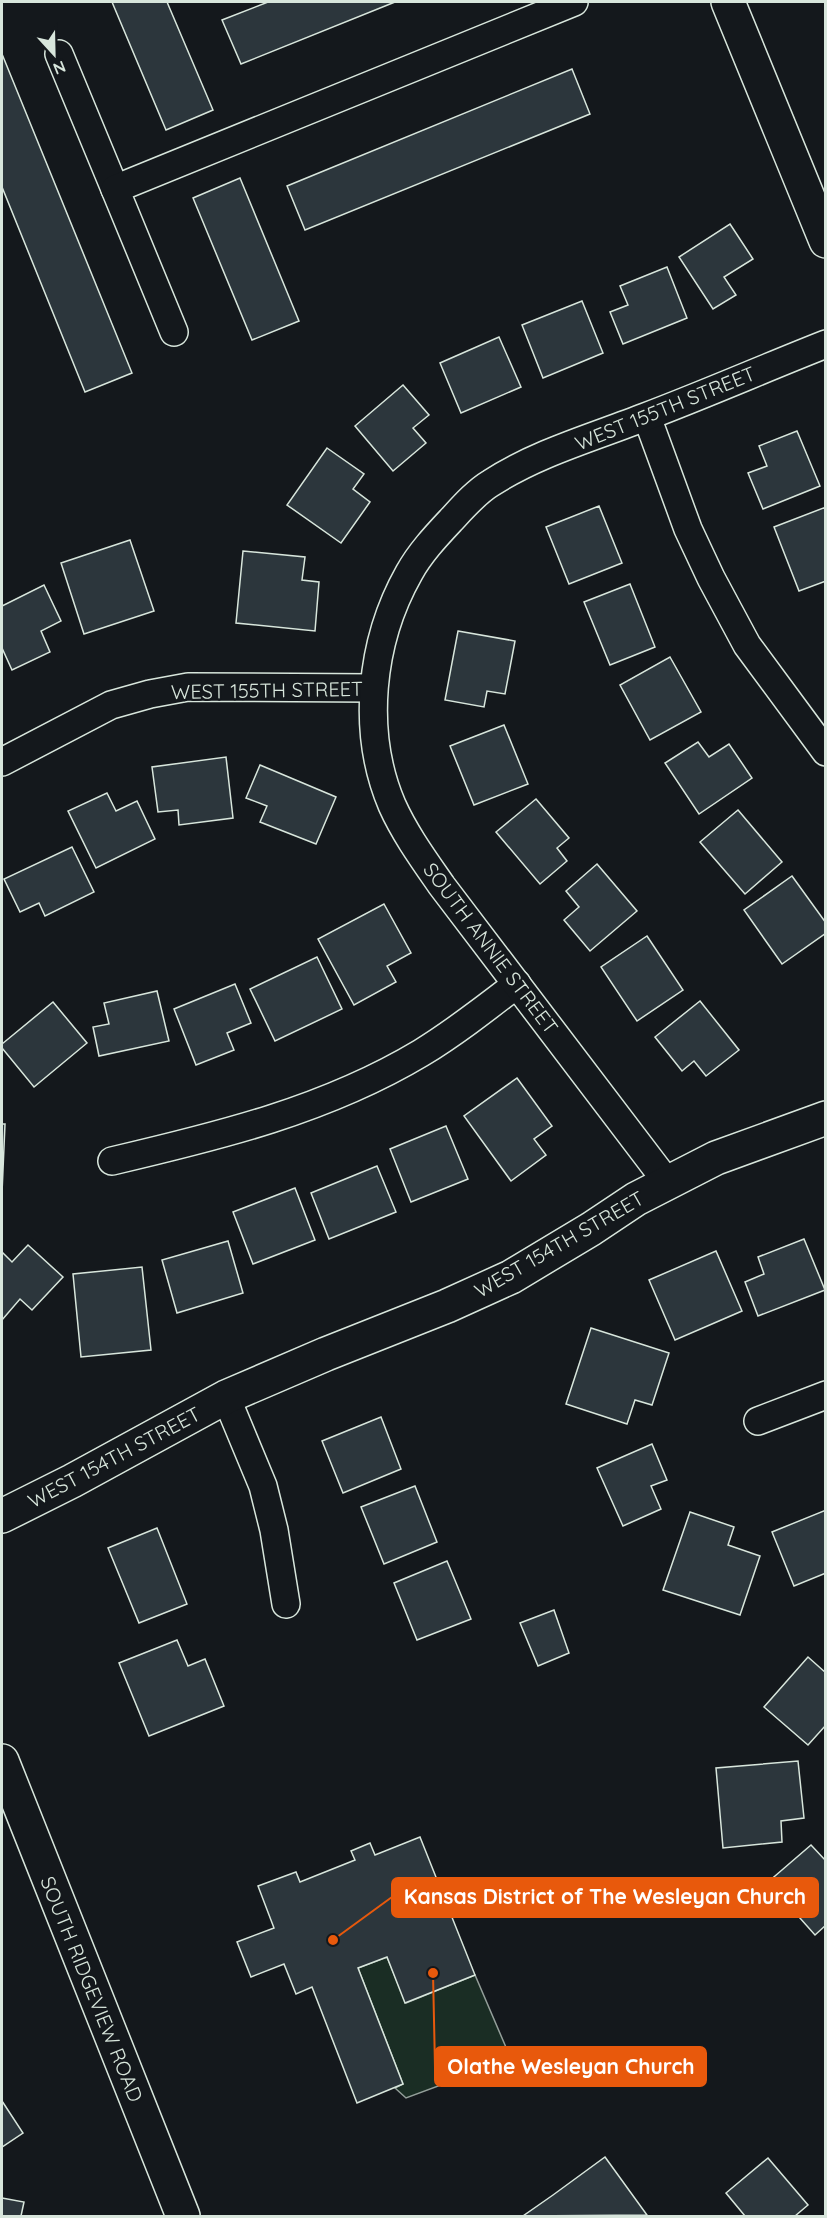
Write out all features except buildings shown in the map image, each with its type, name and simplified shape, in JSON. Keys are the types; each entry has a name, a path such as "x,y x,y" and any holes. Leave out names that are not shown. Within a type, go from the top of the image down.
{"street":[{"path":"115,189 574,2"},
{"path":"728,2 825,241"},
{"path":"59,54 174,332"},
{"name":"WEST 155TH STREET","path":"2,762 111,705 150,694 188,687 373,688 379,656 392,612 409,573 433,539 490,483 539,458 647,417 825,344"},
{"path":"647,417 688,529 711,578 747,645 825,752"},
{"name":"SOUTH ANNIE STREET","path":"373,688 373,724 376,747 392,804 412,842 442,886 667,1182"},
{"path":"112,1161 256,1125 353,1088 421,1053 517,984"},
{"name":"WEST 154TH STREET","path":"2,1516 72,1481 226,1397 447,1306 511,1277 591,1229 636,1198 716,1158 825,1119"},
{"path":"758,1421 825,1395"},
{"path":"226,1397 264,1486 286,1604"},
{"name":"SOUTH RIDGEVIEW ROAD","path":"2,1761 183,2217"}],"green space":[{"path":"387,1957 406,2003 475,1975 511,2059 406,2098 395,2088 403,2084 358,1968"}],"place":[{"name":"Kansas District of The Wesleyan Church","path":"333,1940"},
{"name":"Olathe Wesleyan Church","path":"433,1973"}]}
